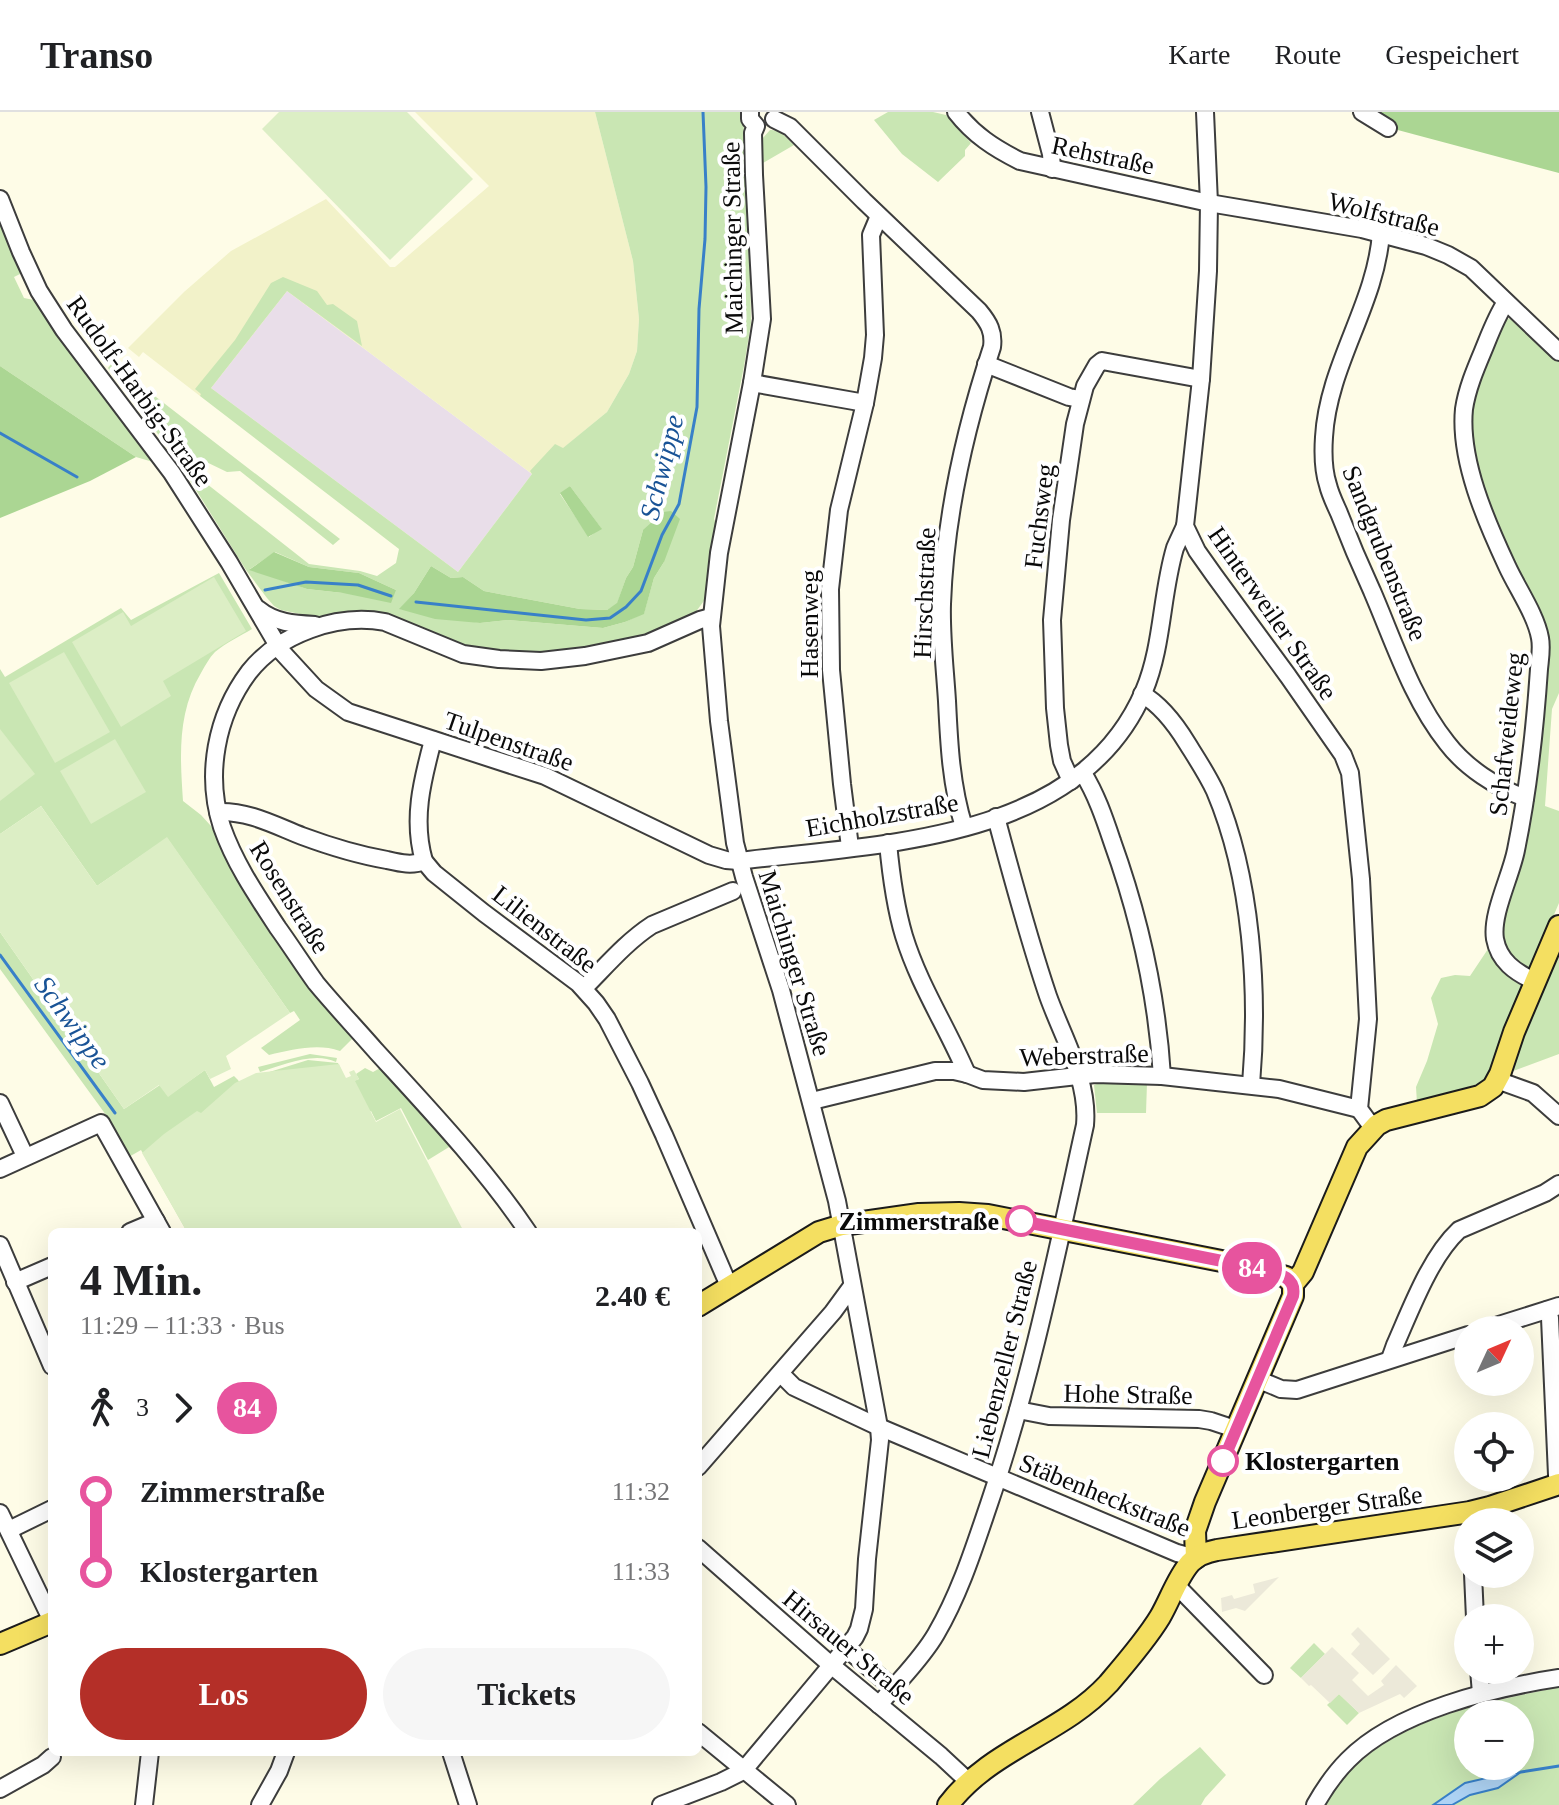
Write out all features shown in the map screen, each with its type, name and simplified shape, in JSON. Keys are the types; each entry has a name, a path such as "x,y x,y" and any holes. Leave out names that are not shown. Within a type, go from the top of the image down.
{"main road":[{"path":"1293,1284 1303,1272 1357,1147 1373,1128 1393,1118 1480,1096 1497,1080 1534,981 1557,937"},
{"path":"702,1303 819,1232 842,1225 919,1214 988,1215 1257,1268 1286,1277 1293,1284 1293,1296 1198,1520 1195,1531 1196,1558 1190,1563 1153,1627 1106,1685 1081,1708 1006,1753 969,1782 948,1805"},
{"name":"Leonberger Straße","path":"1494,1508 1559,1484"},
{"name":"Leonberger Straße","path":"1196,1558 1217,1550 1454,1519"},
{"path":"0,1644 48,1623"}],"street":[{"name":"Rehstraße","path":"956,112 973,132 1020,161 1209,203"},
{"path":"1040,112 1052,169"},
{"name":"Hinterweiler Straße","path":"1205,112 1208,271 1201,379 1185,526 1197,551 1343,755 1350,773 1361,879 1368,1019 1359,1109"},
{"path":"1362,112 1388,128"},
{"name":"Maichinger Straße","path":"753,119 765,127 772,123 774,115"},
{"name":"Hirschstraße","path":"774,115 979,311 993,332 964,445 950,518 943,593 949,740 964,827"},
{"name":"Maichinger Straße","path":"743,1771 859,1629 864,1609 880,1440 842,1225 812,1101 781,990 739,861 719,721 711,617 719,553 762,319 753,119"},
{"name":"Rudolf-Harbig-Straße","path":"0,199 21,252 48,304 73,343 172,473 278,647"},
{"name":"Wolfstraße","path":"1209,203 1381,233 1426,246 1461,261 1559,352"},
{"name":"Hasenweg","path":"850,847 833,698 830,589 839,510 873,358 871,235 879,216"},
{"name":"Sandgrubenstraße","path":"1381,233 1379,254 1366,297 1332,387 1324,436 1327,484 1413,686 1432,722 1452,749 1478,773 1525,798"},
{"name":"Schafweideweg","path":"1506,302 1493,326 1468,392 1464,427 1468,460 1479,499 1540,637 1538,687 1525,798 1516,855 1497,910 1495,940 1505,964 1534,981"},
{"name":"Fuchsweg","path":"1162,1076 1144,948 1124,872 1097,799 1062,761 1056,720 1052,620 1061,520 1080,399 1092,372 1102,361 1201,379"},
{"path":"986,364 1080,399"},
{"path":"752,383 865,403"},
{"name":"Eichholzstraße","path":"739,861 921,838 1036,802 1077,777 1119,735 1142,694 1155,656 1175,548 1185,526"},
{"path":"254,605 268,617 277,620 321,626"},
{"name":"Rosenstraße","path":"525,1228 463,1147 317,984 249,884 225,835 215,796 214,768 221,726 241,683 253,668 299,634 321,626 375,620 463,654 541,661 648,643 711,617"},
{"name":"Tulpenstraße","path":"278,647 316,689 348,712 545,776 709,855 739,861"},
{"path":"1142,694 1151,699 1181,733 1214,790 1227,826 1240,877 1253,967 1255,1037 1251,1085"},
{"path":"218,812 260,818 305,837 361,854 410,864 424,861 420,849 418,813 433,740"},
{"name":"Liebenzeller Straße","path":"879,1705 932,1640 964,1576 999,1477 1029,1371 1085,1125 1086,1107 1080,1077 1043,980 996,817"},
{"path":"888,843 893,889 905,938 929,998 967,1074"},
{"name":"Lilienstraße","path":"424,861 427,867 484,913 584,988 607,1019 664,1135 729,1286"},
{"path":"584,988 622,948 652,925 733,891"},
{"name":"Weberstraße","path":"812,1101 935,1071 954,1071 983,1080 1024,1082 1095,1074 1162,1076 1279,1089 1359,1109"},
{"path":"1497,1080 1533,1093 1559,1116"},
{"path":"0,1103 25,1156"},
{"path":"1359,1109 1373,1128"},
{"path":"0,1169 101,1123 159,1226"},
{"path":"1390,1359 1435,1261 1452,1237 1459,1230 1559,1184"},
{"path":"0,1245 9,1282 48,1358"},
{"path":"9,1282 48,1267"},
{"path":"702,1463 781,1374 852,1286"},
{"path":"1528,1316 1553,1308"},
{"path":"1553,1308 1550,1318 1559,1484"},
{"path":"1257,1379 1281,1389 1297,1390 1454,1339"},
{"name":"Stäbenheckstraße","path":"781,1374 794,1387 879,1427 1177,1553 1196,1558"},
{"name":"Hohe Straße","path":"1018,1410 1049,1416 1199,1419 1235,1429"},
{"path":"9,1530 48,1511"},
{"path":"0,1513 48,1613"},
{"name":"Hirsauer Straße","path":"702,1552 969,1782"},
{"path":"1177,1586 1264,1675"},
{"name":"Hirsauer Straße","path":"846,1648 893,1688"},
{"path":"1315,1805 1349,1759 1370,1742 1411,1719 1481,1693 1559,1678"},
{"path":"1480,1684 1481,1693"},
{"path":"702,1735 787,1805"},
{"path":"144,1805 150,1756"},
{"path":"260,1805 285,1756"},
{"path":"452,1756 468,1805"},
{"path":"0,1789 52,1757"},
{"path":"661,1805 743,1771"}],"shaded area":[{"path":"287,291 532,474 458,572 211,388"},
{"path":"1279,1577 1245,1611 1236,1608 1222,1612 1221,1598 1232,1595 1234,1599 1255,1593 1253,1584"},
{"path":"1358,1627 1390,1659 1373,1675 1351,1654 1360,1644 1351,1634"},
{"path":"1332,1647 1359,1673 1352,1680 1368,1696 1384,1685 1381,1681 1396,1665 1417,1686 1404,1698 1400,1694 1359,1713 1339,1694 1330,1703 1301,1678"}],"green space":[{"path":"279,112 407,112 473,179 390,260 262,129"},
{"path":"415,112 595,112 633,261 639,319 637,351 629,374 607,412 532,474 287,291 211,388 200,396 143,352 139,357 128,348 231,251 326,199 390,267 395,267 489,186"},
{"path":"595,112 743,112 751,323 714,519 717,525 706,598 695,613 646,638 587,651 528,654 463,649 362,616 319,618 274,606 246,570 176,458 108,368 112,363 340,539 333,545 240,471 227,472 198,458 182,460 193,473 309,564 377,576 396,563 399,549 200,396 195,389 235,340 271,283 283,277 317,291 327,305 333,304 357,321 362,346 287,291 211,388 458,572 532,474 530,471 555,444 563,448 607,412 629,374 637,351 639,319 633,261","holes":["570,486 601,528 589,537 560,494","643,530 664,562 654,578 644,613 603,628 508,620 480,623 400,609 431,566 451,578 463,577 484,591 580,609 607,610 617,604 633,567","275,552 309,567 359,573 396,590 343,593 307,589 250,569"]},
{"path":"888,112 946,115 971,143 965,150 965,156 938,182 902,154 874,120"},
{"path":"1371,112 1559,112 1559,173 1394,129"},
{"path":"770,130 780,132 794,145 763,163 761,140"},
{"path":"0,224 22,273 14,277 24,298 34,300 153,462 136,457 0,366"},
{"path":"1502,317 1522,322 1559,358 1559,693 1552,709 1545,806 1559,811 1559,903 1544,938 1559,947 1559,1054 1417,1103 1416,1087 1438,1024 1431,998 1441,978 1470,976 1488,949 1501,938 1547,635 1486,504 1469,429 1479,375"},
{"path":"0,366 136,457 90,481 0,518"},
{"path":"570,486 602,529 588,537 560,493"},
{"path":"671,511 680,519 664,562 654,578 644,614 625,622 603,628 508,620 480,623 435,619 399,609 414,593 431,566 451,578 463,577 484,591 580,609 607,610 617,603 633,567 643,530 663,512"},
{"path":"274,552 309,567 359,573 396,590 391,603 307,589 249,570"},
{"path":"219,573 252,629 215,652 193,688 182,735 183,801 211,826 240,883 317,993 355,1036 340,1051 313,1047 269,1055 261,1048 300,1020 294,1011 290,1013 167,838 97,886 41,806 0,834 0,669 5,677 121,608 131,620"},
{"path":"214,577 246,631 163,681 171,696 121,727 72,642 123,612 131,626"},
{"path":"64,652 110,732 55,763 9,683"},
{"path":"0,729 35,774 0,801"},
{"path":"115,739 146,792 91,824 60,771"},
{"path":"41,806 97,886 167,837 290,1013 226,1056 231,1069 210,1079 205,1070 168,1097 159,1085 124,1109 0,932 0,834"},
{"path":"0,932 124,1109 160,1085 168,1096 205,1070 214,1087 234,1076 238,1080 255,1111 189,1228 185,1228 141,1150 127,1158 106,1115 0,969"},
{"path":"310,1054 337,1058 336,1062 308,1059 260,1072 258,1067"},
{"path":"308,1060 338,1063 347,1083 359,1079 356,1074 365,1068 373,1072 382,1067 454,1144 428,1160 401,1108 376,1121 371,1111 353,1120 253,1077"},
{"path":"339,1064 346,1078 354,1070 359,1079 355,1081 376,1122 400,1109 462,1228 185,1228 142,1153 197,1111 201,1113 235,1083 256,1073"},
{"path":"1147,1083 1146,1113 1097,1113 1094,1085"},
{"path":"1314,1643 1325,1654 1301,1678 1290,1668"},
{"path":"1559,1687 1559,1805 1452,1805 1470,1795 1498,1788 1465,1783 1433,1805 1325,1805 1337,1785 1368,1755 1418,1726 1454,1712 1454,1780 1534,1780 1534,1700 1503,1700"},
{"path":"1339,1694 1359,1713 1347,1725 1327,1705"},
{"path":"1200,1747 1226,1775 1201,1805 1133,1805 1160,1779"}],"water":[{"path":"1510,1780 1498,1788 1470,1795 1452,1805 1433,1805 1465,1783"}],"waterway":[{"name":"Schwippe","path":"416,602 586,620 610,618 641,591 662,535 679,504 697,407 699,309 705,239 703,112"},
{"name":"Schwippe","path":"0,433 77,477"},
{"name":"Schwippe","path":"265,590 306,582 358,585 391,596"},
{"name":"Schwippe","path":"0,955 115,1113"},
{"path":"1534,1770 1559,1766"}],"bus line":[{"name":"84","path":"1021,1221 1257,1268 1290,1280 1293,1296 1223,1461"}],"place":[{"name":"Zimmerstraße","path":"1021,1221"},
{"name":"Klostergarten","path":"1223,1461"}]}
